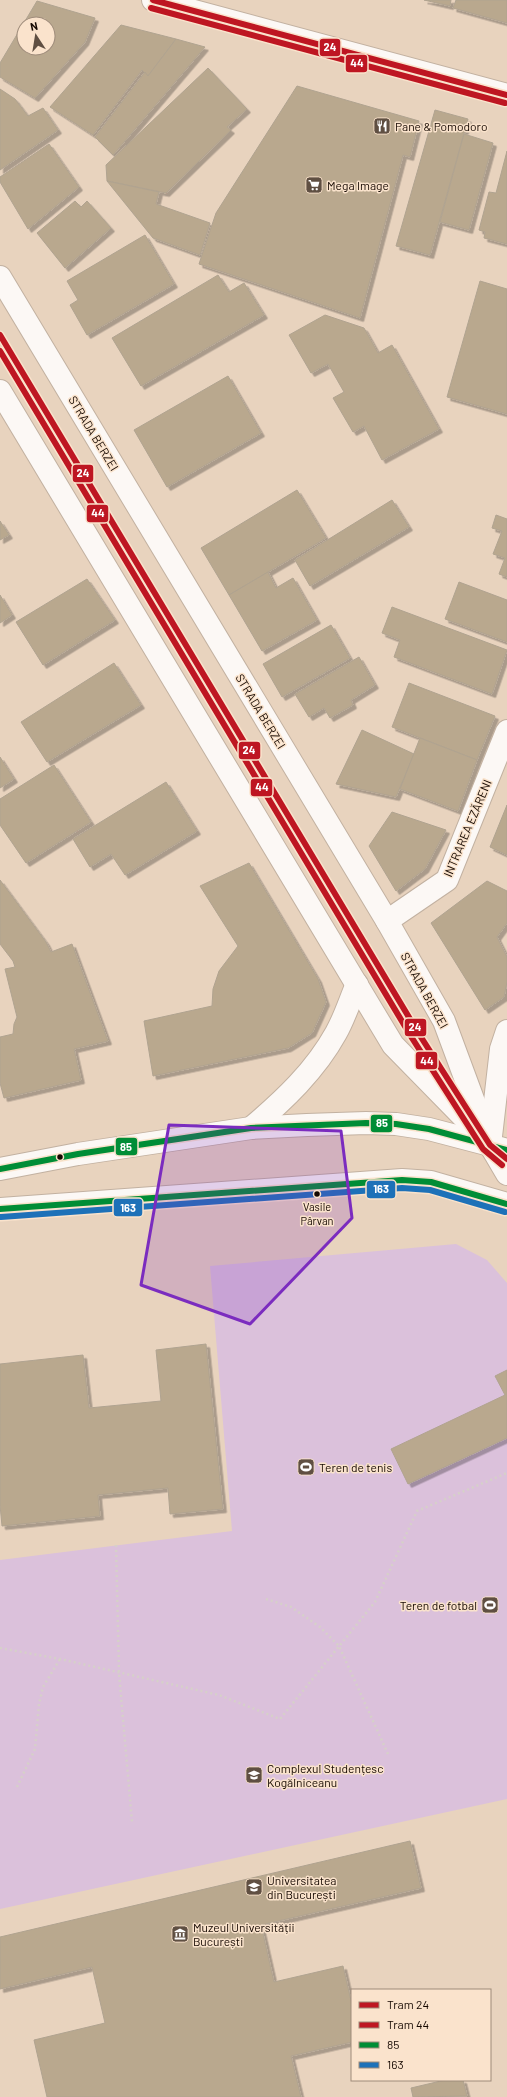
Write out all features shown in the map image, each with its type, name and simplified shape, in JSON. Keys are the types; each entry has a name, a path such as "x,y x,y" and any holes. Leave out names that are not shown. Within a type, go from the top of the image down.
{"main road":[{"path":"153,0 507,95"},
{"name":"STRADA BERZEI","path":"0,277 387,921 444,1021 499,1147"},
{"path":"0,391 393,1045 499,1147"},
{"name":"INTRAREA EZĂRENI","path":"387,921 447,880 507,731"},
{"path":"251,1128 284,1100 315,1066 337,1032 357,984"},
{"path":"507,1031 501,1049 499,1147 507,1174"},
{"path":"0,1169 78,1154 251,1128 366,1123 396,1124 429,1129 499,1147"},
{"path":"0,1209 402,1180 431,1182 507,1204"}],"path":[{"path":"0,1648 60,1659 219,1695 280,1719 375,1602 416,1511 507,1473"},
{"path":"116,1545 119,1673 132,1822"},
{"path":"266,1599 291,1607 320,1627 340,1646 388,1754"},
{"path":"17,1787 35,1748 39,1704 43,1686 60,1659"}],"highlighted area":[{"path":"169,1125 341,1131 352,1218 250,1324 141,1285"}],"shaded area":[{"name":"Complexul Studențesc Kogălniceanu","path":"456,1244 487,1260 507,1283 507,1799 0,1909 0,1560 232,1531 210,1266"}],"building":[{"path":"424,0 451,0 450,6"},
{"path":"456,0 507,0 507,23 453,8"},
{"path":"37,1 95,18 85,42 35,98 0,77 0,63 16,36 16,56 56,56 56,16 28,16"},
{"path":"121,25 176,39 148,76 142,70 93,135 50,107"},
{"path":"176,39 205,47 113,155 95,137 145,72 148,76"},
{"path":"208,68 247,109 227,127 231,130 166,193 107,181 106,165"},
{"name":"Mega Image","path":"297,86 419,121 410,157 403,155 360,318 199,264 216,213"},
{"path":"0,89 15,99 28,116 43,108 58,130 0,170"},
{"path":"435,110 468,119 430,255 396,246"},
{"path":"464,134 493,143 469,230 440,222"},
{"path":"49,144 79,187 28,229 0,182 0,177"},
{"path":"507,151 507,244 484,238 485,232 479,230 489,192 496,193"},
{"path":"107,181 159,192 156,204 210,223 200,255 153,238"},
{"path":"75,201 81,207 87,201 111,228 65,268 37,233"},
{"path":"145,235 174,284 87,335 70,305 78,300 67,281"},
{"path":"218,275 229,292 244,283 264,315 141,386 112,338"},
{"path":"480,281 507,289 507,414 447,397"},
{"path":"325,315 364,328 378,353 392,345 439,429 382,460 364,426 353,432 333,398 344,392 328,364 311,373 289,335"},
{"path":"228,376 261,433 167,487 134,430"},
{"path":"297,490 326,538 229,595 201,548"},
{"path":"392,500 409,527 310,586 295,560"},
{"path":"496,515 507,519 507,577 499,574 505,558 493,554 502,531 492,528"},
{"path":"0,521 9,535 0,540"},
{"path":"268,572 276,588 293,578 317,620 262,651 229,595"},
{"path":"87,579 115,620 43,665 16,622"},
{"path":"459,582 507,600 507,642 445,619"},
{"path":"0,595 12,615 0,623"},
{"path":"392,607 507,650 492,694 394,657 400,640 382,633"},
{"path":"331,625 350,658 282,697 263,664"},
{"path":"359,657 375,685 351,700 353,705 330,718 324,708 309,717 295,694"},
{"path":"114,663 141,705 47,762 21,722"},
{"path":"409,683 495,716 477,760 392,727"},
{"path":"362,730 414,754 396,797 336,784"},
{"path":"420,738 477,760 458,811 400,789"},
{"path":"0,757 14,779 0,788"},
{"path":"54,765 91,822 26,863 0,825 0,799"},
{"path":"166,782 197,831 125,875 111,854 90,867 73,839"},
{"path":"507,805 507,855 490,847"},
{"path":"392,812 446,830 425,869 396,891 369,846"},
{"path":"249,863 318,979 326,1002 312,1033 288,1048 153,1076 144,1021 212,1006 213,989 219,971 238,946 200,886"},
{"path":"0,880 46,942 51,952 72,944 108,1041 74,1049 81,1080 4,1098 0,1083 0,1037 13,1034 14,1024 17,1017 5,969 15,967 13,961 0,944"},
{"path":"487,881 507,891 507,923 497,937 507,957 507,982 504,997 485,1010 431,923"},
{"path":"206,1344 223,1509 170,1514 168,1488 98,1495 100,1516 2,1526 0,1505 0,1364 83,1355 89,1408 161,1401 156,1350"},
{"path":"507,1370 507,1438 408,1484 391,1449 505,1395 495,1376"},
{"path":"410,1841 421,1888 261,1925 274,1982 343,1966 351,2001 351,2042 291,2056 301,2097 47,2097 34,2040 105,2023 92,1967 0,1989 0,1937"},
{"path":"441,2081 463,2081 467,2096 413,2097 411,2088"}],"tram line":[{"name":"24","path":"153,0 507,95"},
{"name":"44","path":"151,8 505,103"},
{"name":"24","path":"0,335 419,1034 490,1145 507,1159"},
{"name":"44","path":"0,351 412,1038 483,1149 502,1165"}],"transit line":[{"name":"85","path":"0,1169 78,1154 251,1128 366,1123 396,1124 429,1129 507,1150"},
{"name":"85","path":"0,1209 402,1180 431,1182 507,1204"},
{"name":"163","path":"1,1217 402,1188 430,1190 505,1212"}],"place":[{"name":"Pane & Pomodoro","path":"382,126"},
{"name":"Mega Image","path":"314,185"},
{"name":"Vasile Pârvan","path":"317,1194"},
{"name":"Teren de tenis","path":"306,1467"},
{"name":"Teren de fotbal","path":"490,1605"},
{"name":"Complexul Studențesc Kogălniceanu","path":"254,1775"},
{"name":"Universitatea din București","path":"254,1887"},
{"name":"Muzeul Universității București","path":"180,1934"}]}
